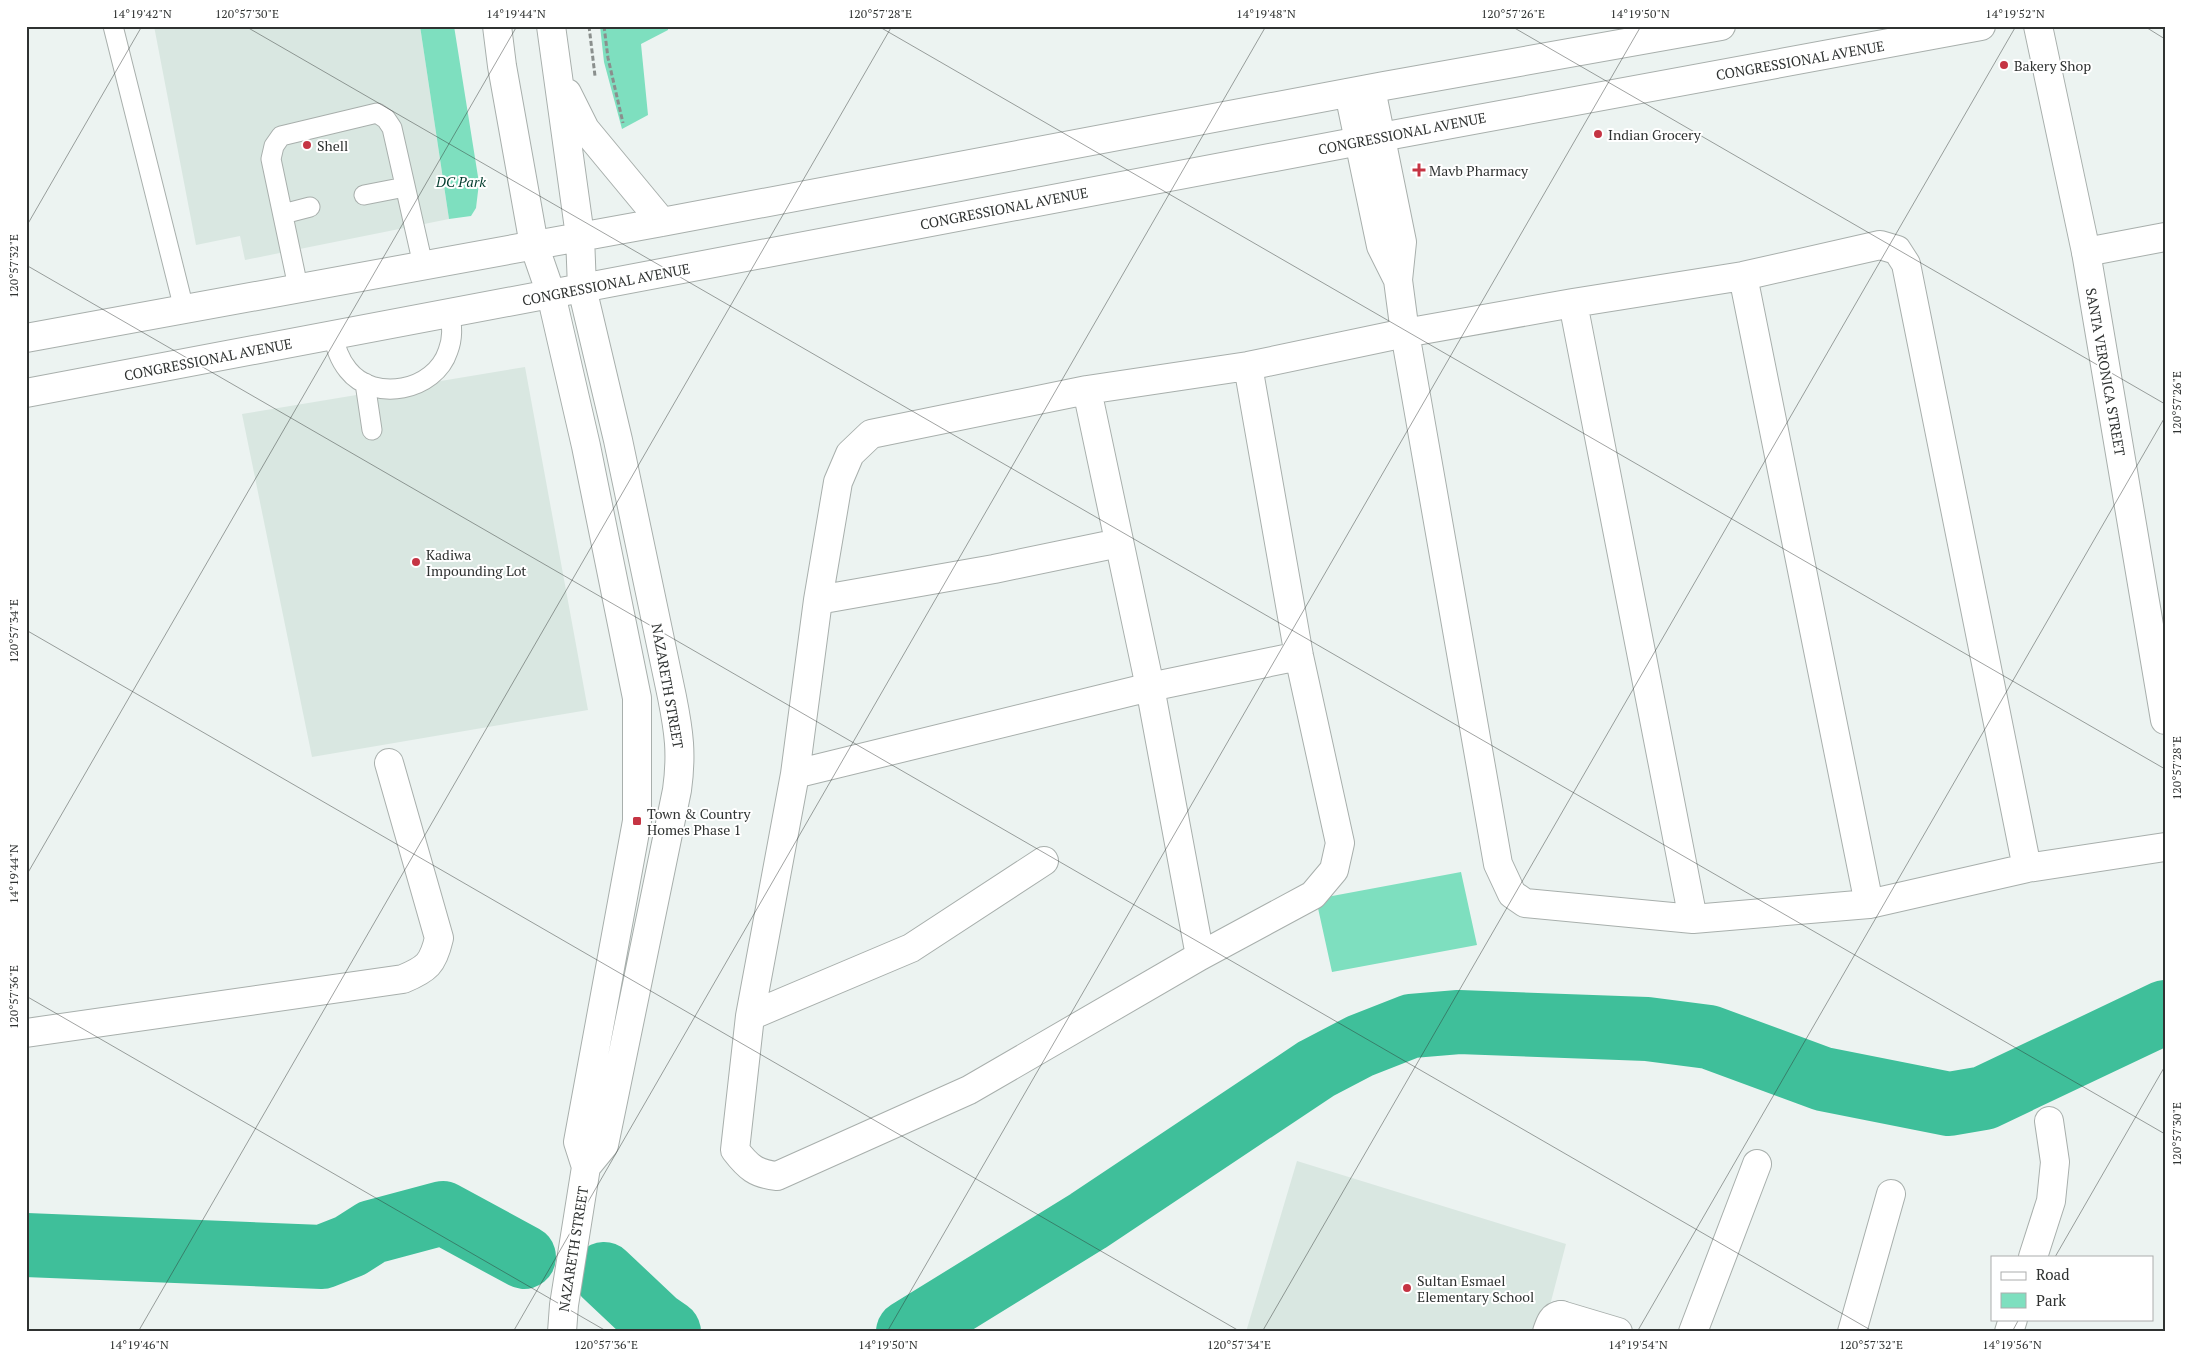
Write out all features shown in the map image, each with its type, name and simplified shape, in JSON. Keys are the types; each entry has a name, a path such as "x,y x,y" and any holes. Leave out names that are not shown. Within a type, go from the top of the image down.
{"street":[{"name":"NAZARETH STREET","path":"497,26 502,66 534,245 550,294 586,446 637,698 637,821 578,1142 584,1175 563,1319"},
{"name":"NAZARETH STREET","path":"551,26 580,236 582,288 618,440 672,697 680,739 681,762 677,790 604,1145 584,1175"},
{"path":"26,338 1721,26"},
{"name":"CONGRESSIONAL AVENUE","path":"26,393 1370,139 1981,26"},
{"name":"SANTA VERONICA STREET","path":"2038,26 2086,252 2165,720"},
{"path":"557,73 585,129 662,222"},
{"path":"1360,91 1370,139 1381,246 1398,280 1405,333 1498,864 1512,894 1525,903 1693,919 1869,904 2027,868 2165,847"},
{"path":"2086,252 2165,237"},
{"path":"1248,366 1299,656 1340,843 1334,870 1313,895 1200,956 969,1090 777,1176 762,1174 745,1163 735,1150 750,1016 795,774 818,600 838,482 850,454 871,434 1087,390 1248,366 1405,333 1573,303 1743,276 1880,246 1897,250 1906,264 2027,868"},
{"path":"1743,276 1869,904"},
{"path":"1573,303 1693,919"},
{"path":"1087,390 1150,687 1200,956"},
{"path":"818,600 994,569 1119,543"},
{"path":"795,774 1150,687 1299,656"},
{"path":"26,1033 403,979 421,971 435,958 439,938 389,763"},
{"path":"750,1016 911,948 1044,861"},
{"path":"2033,1256 2051,1201 2055,1162 2049,1121"},
{"path":"1692,1332 1757,1164"},
{"path":"1852,1332 1891,1194"},
{"path":"2009,1332 2013,1320"},
{"path":"1554,1323 1618,1332"}],"lane":[{"path":"113,26 184,309"},
{"path":"298,288 271,159 274,146 281,136 377,113 386,119 392,128 423,265"},
{"path":"364,195 405,187"},
{"path":"283,214 310,207"},
{"path":"333,335 338,354 348,371 364,383 383,389 403,389 422,382 438,370 448,353 453,333 450,314"},
{"path":"364,383 372,430"}],"path":[{"path":"604,26 608,58 623,123"}],"shaded area":[{"name":"Shell","path":"154,26 420,26 449,219 245,260 240,236 196,245"},
{"name":"Kadiwa Impounding Lot","path":"525,367 588,710 312,757 242,414"},
{"name":"Sultan Esmael Elementary School","path":"1297,1161 1566,1244 1543,1332 1246,1332"}],"green space":[{"name":"DC Park","path":"420,26 454,26 479,183 476,208 471,216 449,219"},
{"path":"600,26 668,26 668,30 641,44 648,115 622,129 604,62"},
{"path":"1461,872 1477,945 1332,972 1316,899"}],"waterway":[{"path":"908,1332 1088,1221 1316,1069 1360,1046 1411,1026 1459,1022 1647,1029 1709,1037 1823,1079 1949,1104 1984,1098 2165,1012"},
{"path":"26,1245 322,1257 350,1246 372,1232 443,1213 524,1257"},
{"path":"604,1274 656,1323 669,1332"}],"place":[{"name":"Bakery Shop","path":"2004,65"},
{"name":"Indian Grocery","path":"1598,134"},
{"name":"Shell","path":"307,145"},
{"name":"Mavb Pharmacy","path":"1419,170"},
{"name":"Kadiwa Impounding Lot","path":"416,562"},
{"name":"Town & Country Homes Phase 1","path":"637,821"},
{"name":"Sultan Esmael Elementary School","path":"1407,1288"}]}
